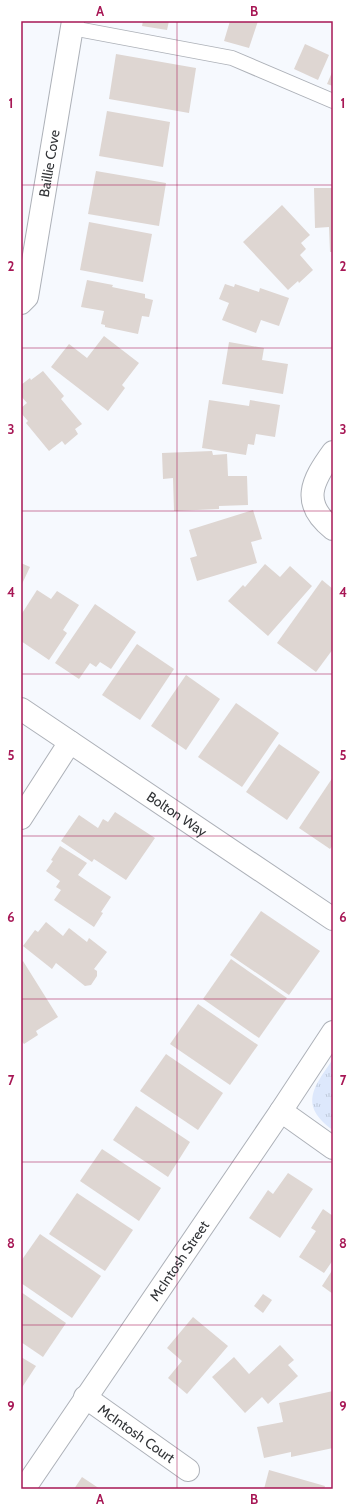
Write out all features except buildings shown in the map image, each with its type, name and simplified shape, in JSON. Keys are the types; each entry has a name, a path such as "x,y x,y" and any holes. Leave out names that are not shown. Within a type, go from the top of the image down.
{"street":[{"name":"Baillie Cove","path":"21,303 27,297 73,25"},
{"path":"333,452 315,480 312,501 322,520 333,529"},
{"name":"Bolton Way","path":"21,709 333,919"},
{"path":"21,818 70,742"},
{"name":"McIntosh Street","path":"24,1489 333,1032"},
{"path":"281,1111 333,1148"},
{"name":"McIntosh Court","path":"85,1397 188,1470"}],"lane":[{"path":"73,25 232,58 333,101"}],"green space":[{"path":"333,1059 333,1130 322,1121 316,1112 313,1104 313,1096 315,1087"}]}
